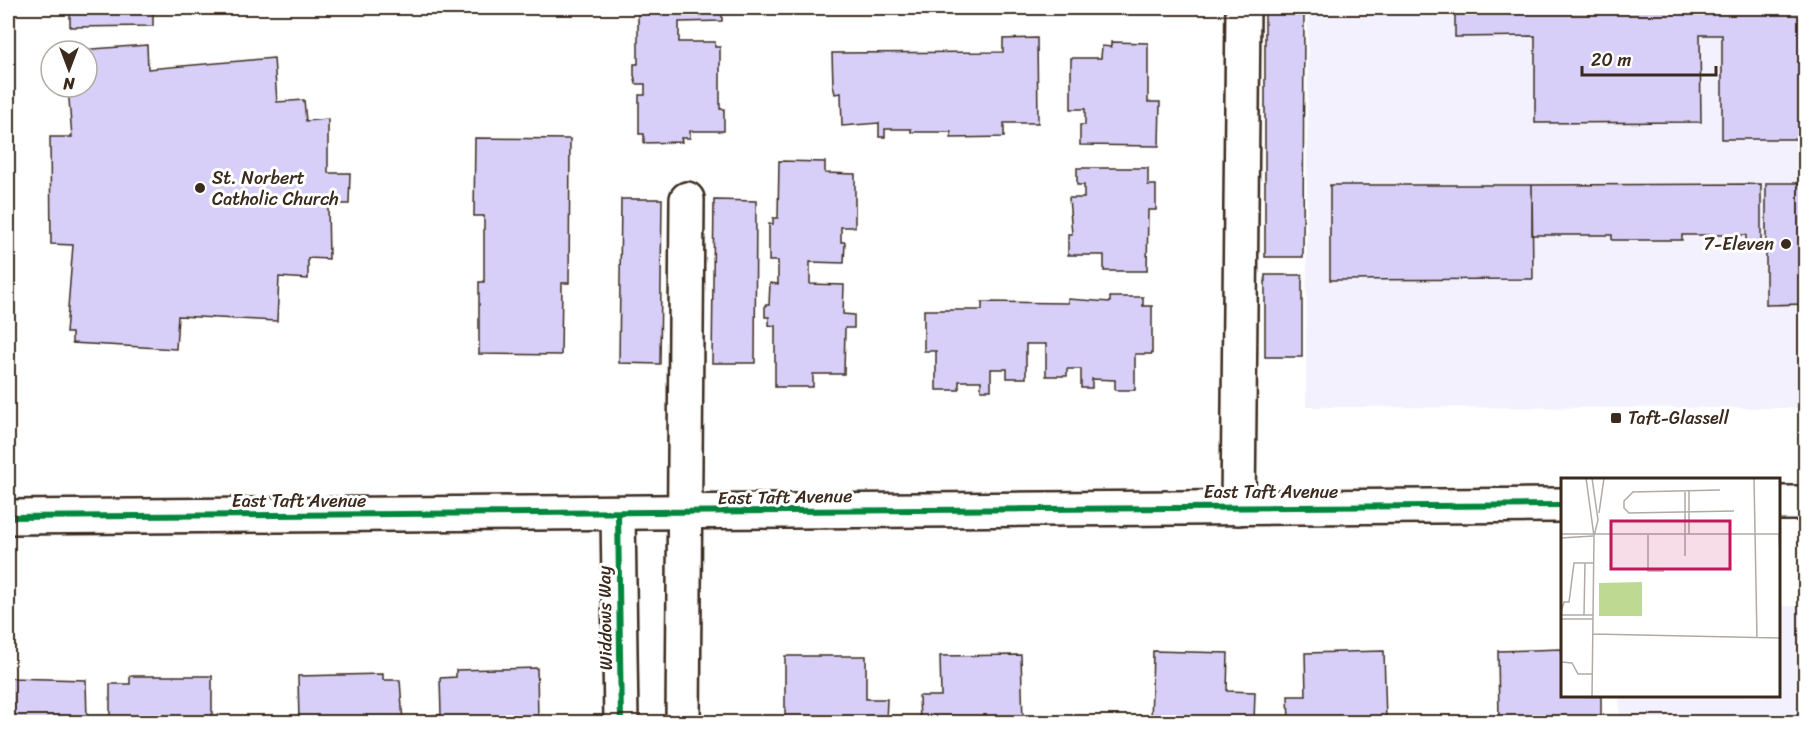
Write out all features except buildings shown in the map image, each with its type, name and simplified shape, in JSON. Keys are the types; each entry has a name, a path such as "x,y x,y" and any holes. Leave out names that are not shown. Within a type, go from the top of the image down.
{"main road":[{"path":"1238,507 1243,8"},
{"path":"683,723 687,199"},
{"path":"1780,503 1806,503"},
{"name":"East Taft Avenue","path":"8,518 1561,505"},
{"name":"Widdows Way","path":"618,513 621,723"}],"shaded area":[{"path":"1308,8 1805,8 1805,408 1306,407"},
{"path":"1780,606 1805,606 1805,722 1620,722 1619,697 1780,697"}],"cycle path":[{"path":"8,517 1561,505"},
{"path":"618,513 621,722"}],"place":[{"name":"St. Norbert Catholic Church","path":"200,188"},
{"name":"7-Eleven","path":"1786,244"},
{"name":"Taft-Glassell","path":"1616,418"}]}
